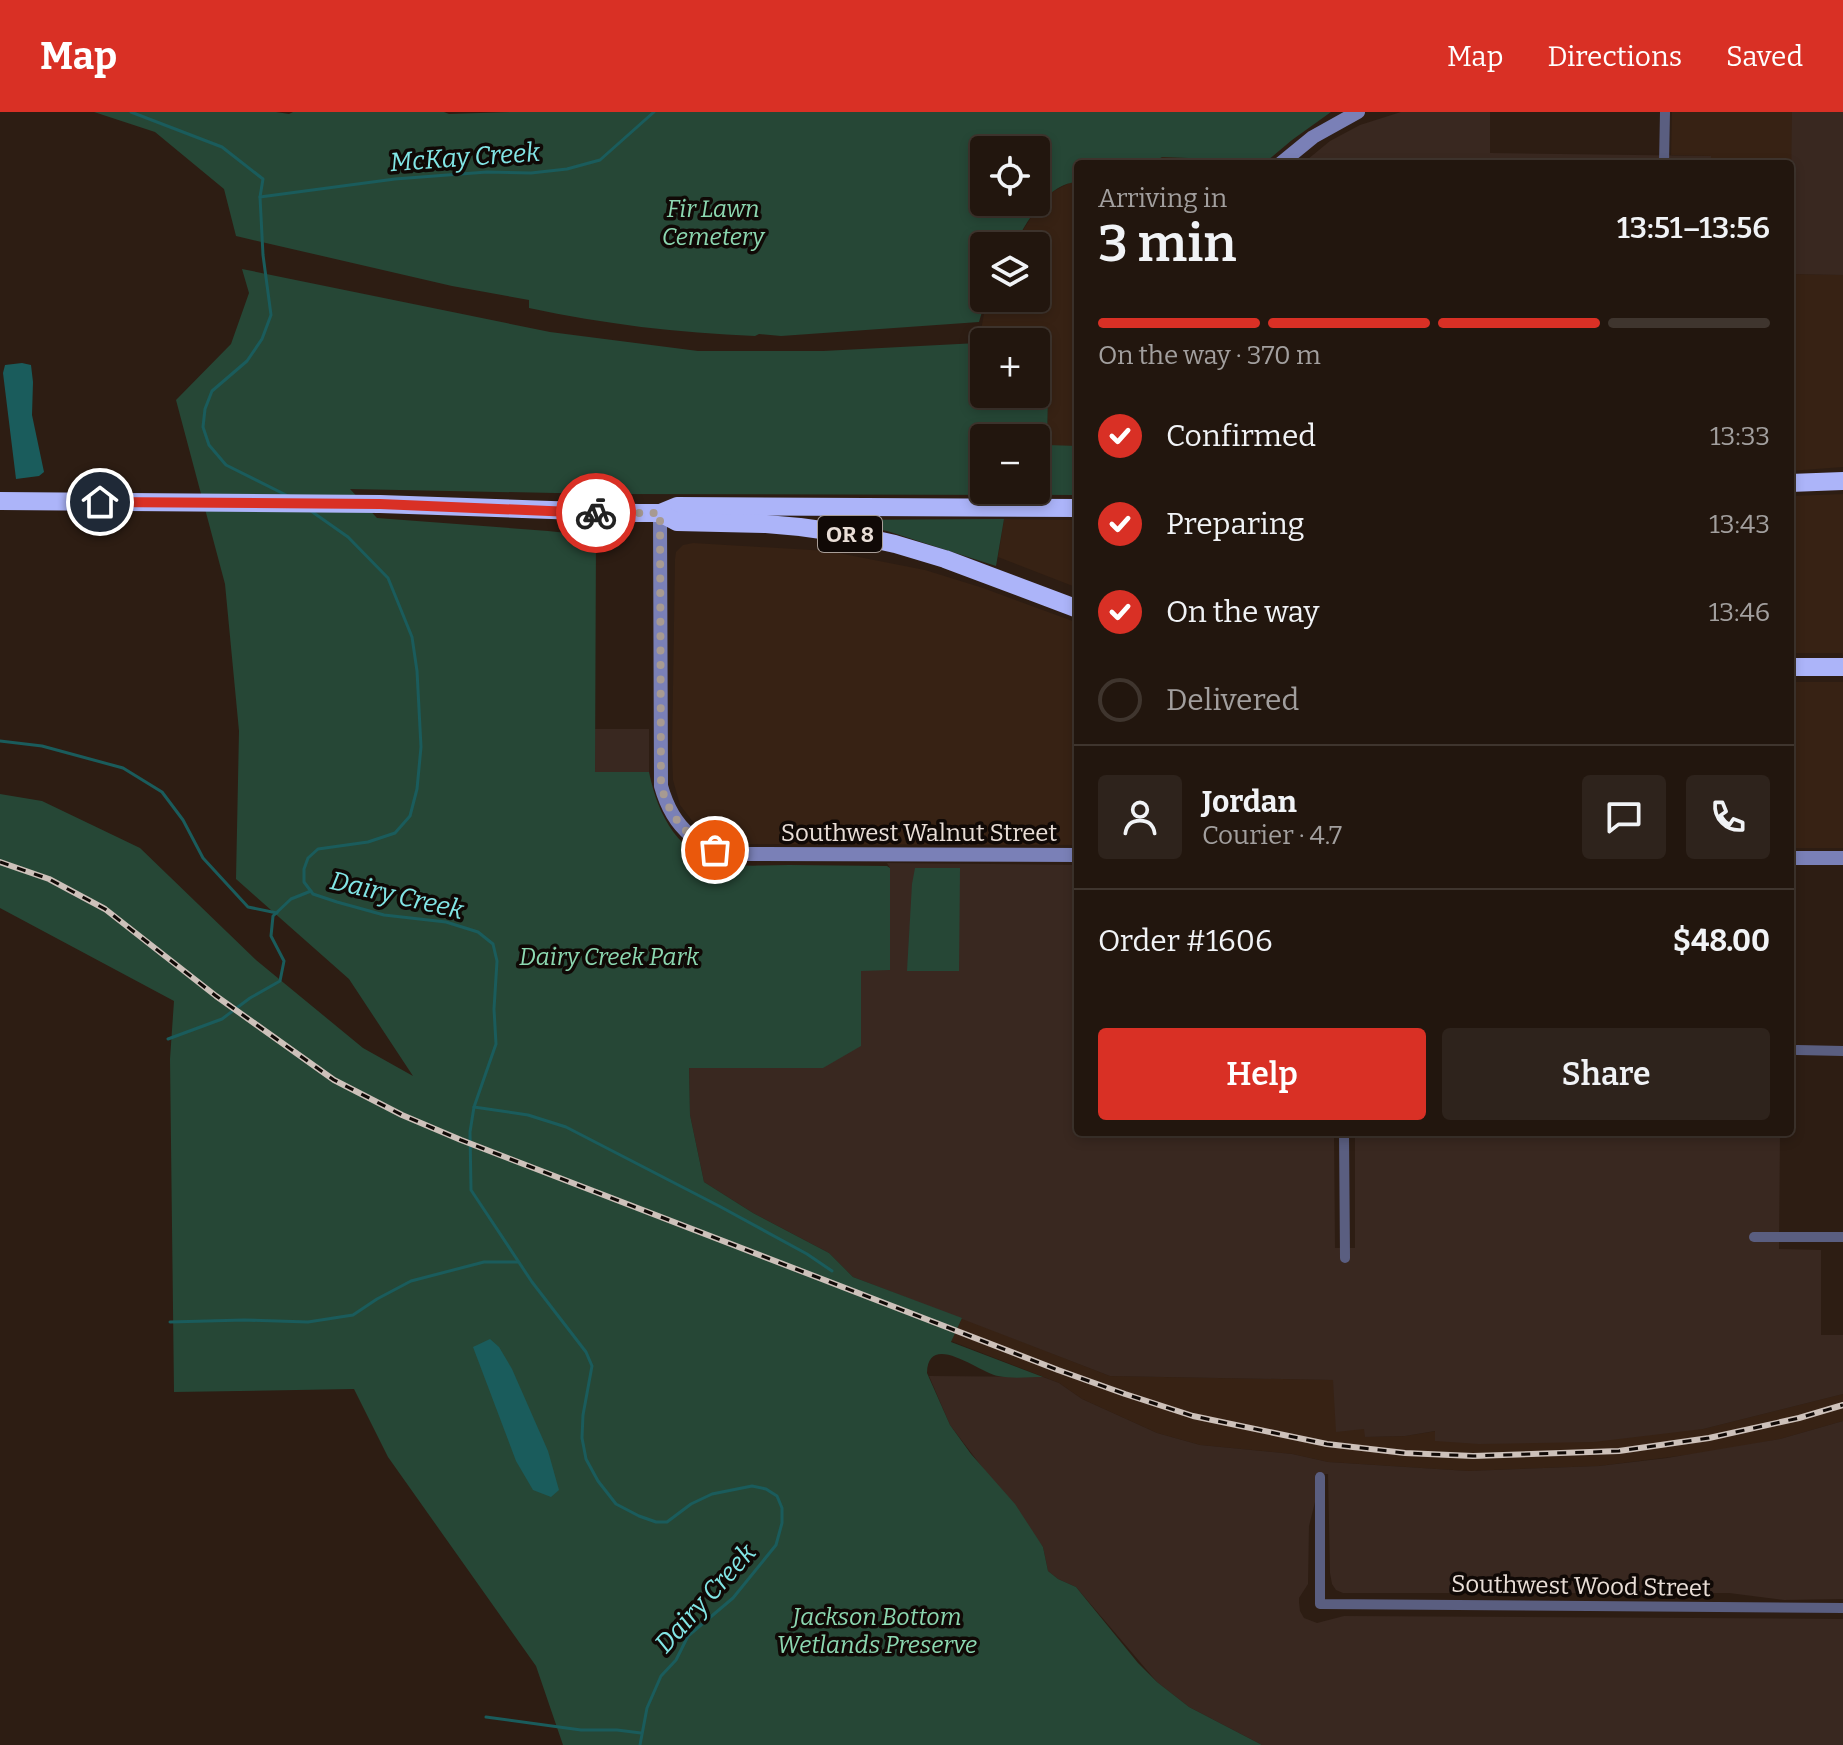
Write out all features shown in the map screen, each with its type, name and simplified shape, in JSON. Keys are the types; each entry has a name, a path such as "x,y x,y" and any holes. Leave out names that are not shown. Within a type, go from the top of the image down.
{"highway":[{"path":"1794,483 1843,481"},
{"name":"OR 8","path":"0,501 380,504 603,513 660,513 677,506 1074,508"},
{"name":"OR 8","path":"660,513 677,522 800,527 895,544 945,559 1074,607"},
{"path":"1794,667 1843,667"}],"street":[{"path":"1285,160 1313,137 1358,112"},
{"path":"1664,160 1665,112"},
{"name":"Southwest Walnut Street","path":"660,513 660,777 665,799 675,820 688,834 715,850 733,854 1074,855"},
{"path":"1794,858 1843,858"},
{"path":"1797,1050 1843,1051"},
{"path":"1344,1136 1345,1258"},
{"path":"1754,1237 1843,1237"},
{"name":"Southwest Wood Street","path":"1320,1477 1320,1604 1843,1608"}],"shaded area":[{"path":"1401,112 1490,112 1490,153 1711,156 1711,160 1307,160 1330,141 1360,125"},
{"path":"1672,112 1792,112 1793,160 1710,160 1710,156 1671,155"},
{"path":"1792,112 1843,112 1843,275 1794,274 1794,160 1791,160"},
{"path":"1180,157 1245,160 1157,160"},
{"path":"1074,182 1074,446 1050,446 1050,424 1047,424 1050,328 981,328 984,312 1050,312 1050,232 1022,232 1032,216 1050,216 1050,194"},
{"path":"1794,274 1843,275 1843,467 1794,471"},
{"path":"1843,494 1843,656 1842,653 1794,653 1794,496"},
{"path":"1004,519 1074,520 1074,586 998,557"},
{"path":"693,543 828,551 925,570 1074,622 1074,845 737,844 715,839 697,827 680,805 673,780 675,559 676,552 683,545"},
{"path":"1794,682 1843,682 1843,848 1794,848"},
{"path":"595,729 649,729 649,772 595,772"},
{"path":"887,863 1074,865 1074,1136 1334,1136 1335,1248 1355,1248 1355,1136 1780,1136 1779,1249 1821,1250 1821,1335 1843,1335 1843,1394 1703,1429 1594,1442 1479,1444 1435,1441 1435,1431 1405,1436 1365,1437 1364,1429 1336,1432 1333,1380 1110,1376 853,1277 829,1253 753,1213 704,1182 690,1115 689,1068 823,1068 861,971 890,868"},
{"path":"962,1318 1110,1376 1334,1380 1365,1429 1365,1437 1436,1431 1435,1441 1703,1429 1843,1394 1843,1421 1780,1439 1718,1451 1599,1466 1468,1471 1328,1462 1292,1454 1200,1445 1157,1433 1082,1399 1059,1383 951,1341"},
{"path":"929,1376 1043,1377 1059,1383 1082,1399 1157,1433 1200,1445 1292,1454 1328,1462 1468,1471 1599,1466 1667,1458 1780,1439 1843,1421 1843,1599 1784,1600 1729,1593 1343,1593 1332,1584 1330,1573 1328,1474 1315,1474 1315,1502 1309,1526 1308,1584 1299,1602 1304,1618 1317,1623 1344,1616 1843,1619 1843,1745 1262,1745 1189,1707 1157,1682 1076,1587 1048,1571 1043,1547 950,1425"}],"green space":[{"name":"Fir Lawn Cemetery","path":"94,112 1331,112 1268,160 1162,157 1157,160 1074,160 1074,183 1050,194 1050,136 970,136 970,216 1031,216 1022,232 970,232 970,312 982,312 979,322 781,336 669,330 529,308 529,300 452,286 236,236 224,189 155,132"},
{"path":"242,269 550,332 698,351 823,351 970,343 970,408 1048,408 1047,424 970,424 970,495 603,494 350,489 377,518 596,536 595,772 649,772 658,804 673,832 696,853 710,860 742,865 890,868 890,970 861,971 861,1046 823,1068 689,1068 690,1115 704,1182 753,1213 829,1253 853,1277 962,1318 951,1342 1043,1377 998,1376 945,1354 936,1355 930,1361 927,1373 950,1425 1015,1504 1043,1547 1048,1571 1076,1587 1157,1682 1189,1707 1262,1745 563,1745 536,1666 388,1457 354,1389 174,1392 170,1059 174,1001 0,908 0,794 42,801 140,848 256,960 363,1048 413,1076 349,979 236,879 239,731 225,584 176,400 231,344 249,293"},
{"path":"1050,445 1074,446 1074,495 1050,495"},
{"path":"1004,519 996,566 887,531 831,520"},
{"path":"915,868 960,868 959,971 907,971"}],"water":[{"path":"5,365 31,365 32,415 44,472 39,476 16,479 3,373"},
{"path":"490,1339 499,1347 512,1369 548,1451 559,1490 551,1497 533,1490 516,1461 473,1347"}],"waterway":[{"name":"Dairy Creek","path":"131,112 222,147 263,179 260,197 263,255 271,315 262,339 247,361 212,391 205,409 203,427 209,445 226,465 288,496"},
{"name":"McKay Creek","path":"260,197 395,179 567,169 600,160 654,112"},
{"name":"Dairy Creek","path":"311,511 348,537 388,578 412,637 421,747 417,789 410,816 395,833 368,842 318,849 308,858 304,882 313,894 337,902 384,915 446,922 478,932 493,944 497,961 494,1009 496,1044 474,1107 470,1132 471,1190 532,1282 586,1352 592,1366 582,1438 586,1459 598,1481 616,1504 656,1522 667,1522 691,1504 712,1494 752,1486 766,1489 777,1496 782,1508 782,1523 776,1545 733,1598 688,1636 676,1660 661,1676 647,1708 640,1745"},
{"path":"0,741 42,746 123,768 162,792 183,820 203,858 248,907 277,913"},
{"path":"168,1039 222,1019 280,981 284,961 271,936 273,916 291,899 311,891"},
{"path":"474,1107 528,1115 566,1127 719,1206 832,1271"},
{"path":"170,1322 308,1322 353,1315 411,1281 484,1262 518,1262"},
{"path":"486,1717 581,1730 641,1733"}],"railway":[{"path":"0,862 49,879 105,909 216,996 334,1080 402,1115 1058,1370 1193,1416 1327,1444 1405,1453 1473,1456 1619,1451 1709,1438 1843,1405"}],"way so far":[{"path":"596,513 660,513 661,786 679,825 692,837 715,850"}],"route":[{"path":"100,502 380,504 596,513"}],"park label":[{"name":"Dairy Creek Park","path":"609,957"},
{"name":"Jackson Bottom Wetlands Preserve","path":"877,1631"}]}
